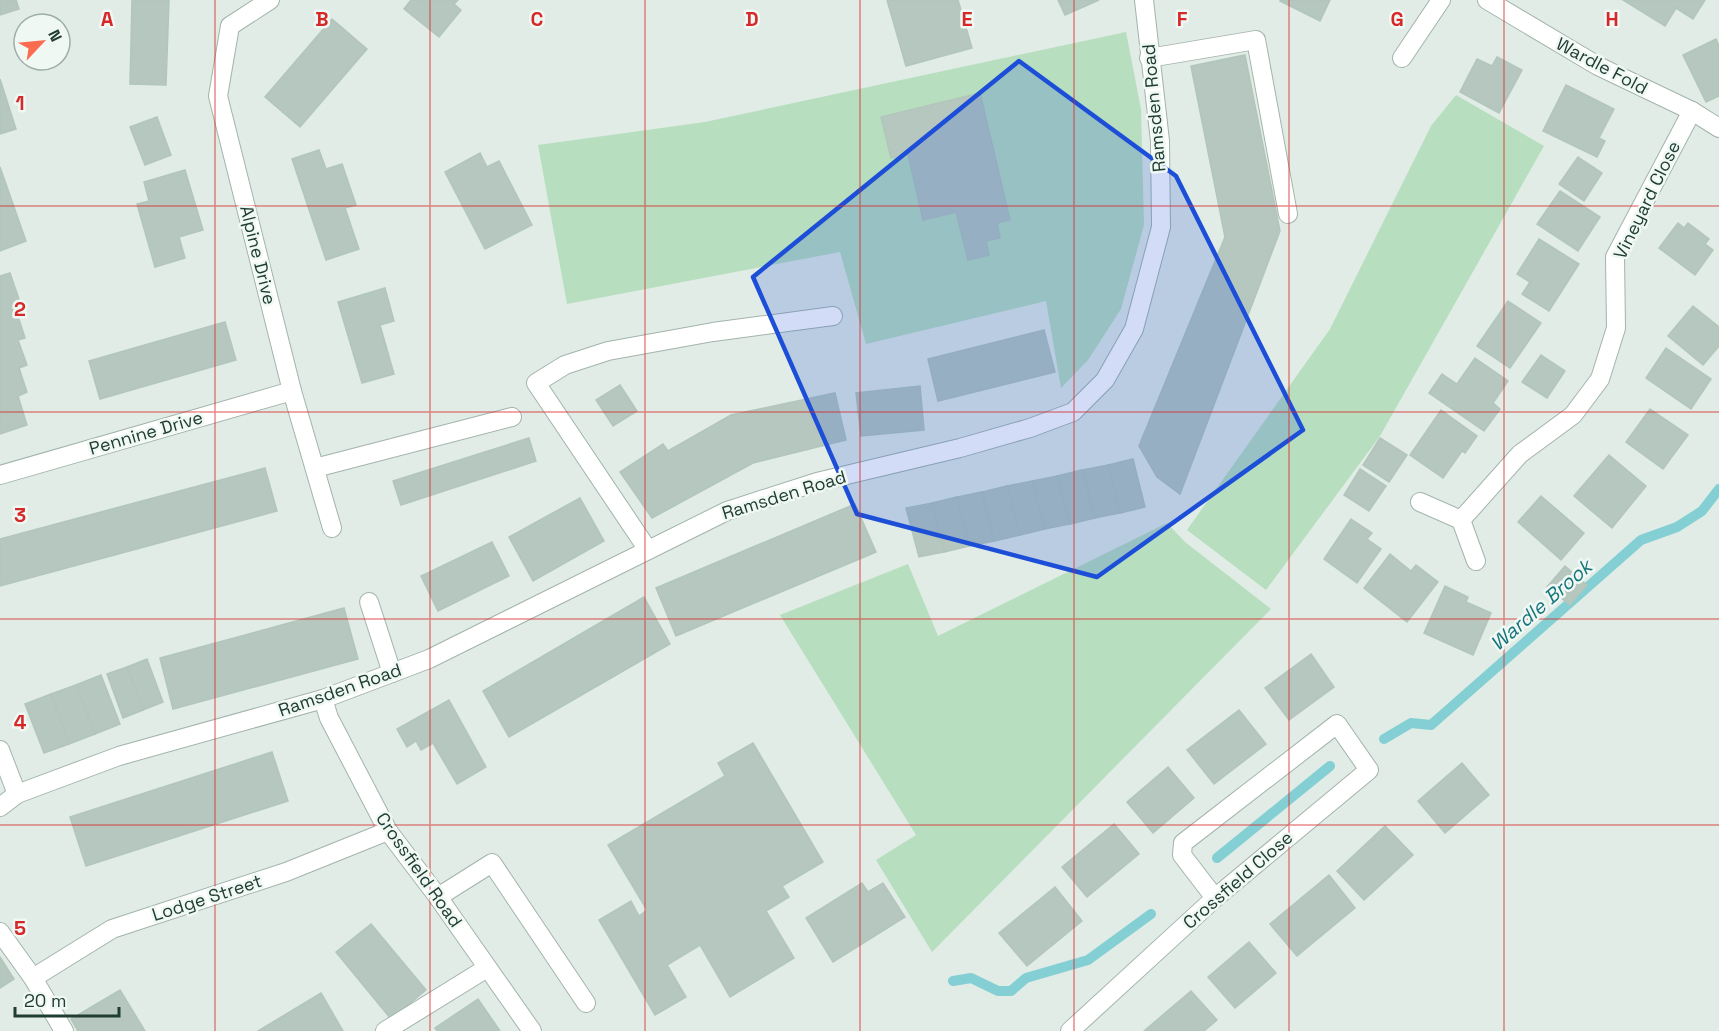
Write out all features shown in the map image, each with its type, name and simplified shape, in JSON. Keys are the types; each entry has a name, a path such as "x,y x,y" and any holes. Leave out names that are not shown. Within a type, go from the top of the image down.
{"street":[{"name":"Alpine Drive","path":"270,0 230,26 218,96 292,391 332,528"},
{"name":"Ramsden Road","path":"0,807 17,794 119,756 323,699 429,659 727,511 817,482 960,448 1030,428 1073,412 1106,380 1134,329 1161,227 1160,141 1144,0"},
{"path":"1402,58 1441,0"},
{"name":"Wardle Fold","path":"1487,0 1598,66 1692,111 1719,128"},
{"path":"1149,58 1256,40 1288,214"},
{"name":"Vineyard Close","path":"1461,520 1520,454 1574,415 1600,379 1616,328 1615,257 1692,111"},
{"path":"648,550 536,383 565,365 608,351 713,332 833,316"},
{"name":"Pennine Drive","path":"0,475 292,391"},
{"path":"315,468 512,417"},
{"path":"1420,502 1461,520 1476,561"},
{"path":"369,602 392,673"},
{"name":"Crossfield Road","path":"323,699 329,718 388,831 438,897 532,1031"},
{"name":"Crossfield Close","path":"1070,1031 1215,898 1369,770 1338,724 1183,843 1182,855 1215,898"},
{"path":"0,750 17,794"},
{"name":"Lodge Street","path":"33,978 112,928 286,872 388,831"},
{"path":"438,897 492,863 585,1003"},
{"path":"0,932 33,978 64,1031"},
{"path":"385,1031 487,968"}],"highlighted area":[{"path":"1019,61 1176,176 1303,430 1097,577 857,514 753,277"}],"green space":[{"path":"1126,32 1141,109 1144,225 1121,309 1088,360 1061,388 1046,301 866,344 840,252 567,304 538,145 705,122"},
{"path":"1456,95 1544,146 1380,436 1266,590 1187,530 1330,329 1431,126"},
{"path":"1167,523 1185,542 1271,609 932,952 876,860 916,835 780,615 908,564 938,636"}],"building":[{"path":"0,0 16,0 19,9 0,15"},
{"path":"132,0 169,0 166,85 130,84"},
{"path":"411,0 458,0 454,4 461,10 439,37 404,9"},
{"path":"887,0 958,0 972,48 906,66"},
{"path":"1058,0 1099,0 1065,15"},
{"path":"1281,0 1330,0 1320,21"},
{"path":"1623,0 1705,0 1693,19 1676,8 1665,26"},
{"path":"332,19 367,49 300,127 265,97"},
{"path":"1716,39 1719,46 1719,96 1706,102 1683,55"},
{"path":"1245,55 1280,231 1180,494 1157,477 1139,446 1225,237 1191,66"},
{"path":"1497,57 1522,70 1499,113 1460,92 1477,59 1492,66"},
{"path":"0,79 16,129 0,134"},
{"path":"1566,85 1614,109 1599,138 1605,141 1597,157 1543,131"},
{"path":"980,93 1010,220 997,223 1000,238 986,241 989,255 968,260 956,212 923,220 908,154 891,158 881,117"},
{"path":"157,117 171,155 145,165 130,127"},
{"path":"319,150 326,169 342,164 356,205 345,208 359,249 326,260 292,159"},
{"path":"480,153 487,167 499,161 532,225 485,249 445,172"},
{"path":"1578,157 1602,173 1584,201 1559,184"},
{"path":"0,167 26,241 0,251"},
{"path":"185,170 203,230 179,237 185,258 155,267 137,204 149,201 144,182"},
{"path":"1560,191 1600,217 1578,251 1537,224"},
{"path":"1678,223 1684,228 1688,223 1709,239 1705,244 1713,250 1695,275 1659,248"},
{"path":"1539,239 1579,264 1549,311 1522,294 1530,282 1517,274"},
{"path":"10,273 22,308 16,310 25,338 18,340 27,365 19,368 27,392 18,396 27,425 0,434 0,276"},
{"path":"385,288 394,321 380,325 394,374 362,383 338,302"},
{"path":"1508,301 1541,323 1510,368 1477,346"},
{"path":"1693,306 1719,327 1719,346 1703,365 1668,336"},
{"path":"225,322 236,360 100,399 89,361"},
{"path":"1044,330 1055,372 938,401 928,359"},
{"path":"1666,348 1711,379 1691,409 1646,378"},
{"path":"1541,355 1565,371 1547,398 1522,382"},
{"path":"1475,358 1508,381 1493,403 1500,409 1484,431 1429,393 1442,374 1457,384"},
{"path":"620,385 637,411 613,426 596,400"},
{"path":"920,386 924,430 861,436 856,393"},
{"path":"835,393 846,440 753,463 652,518 620,472 663,444 668,451 731,415"},
{"path":"1650,409 1688,435 1663,469 1626,442"},
{"path":"1441,410 1477,436 1465,453 1462,451 1443,478 1410,455"},
{"path":"529,438 536,461 401,505 393,481"},
{"path":"1380,438 1407,455 1389,482 1363,465"},
{"path":"1609,455 1646,486 1612,528 1574,496"},
{"path":"1133,459 1145,507 1120,513 1108,465"},
{"path":"1108,465 1120,513 1095,518 1082,470"},
{"path":"265,468 277,511 0,586 0,539"},
{"path":"1360,469 1386,486 1369,511 1344,495"},
{"path":"1082,470 1095,518 1070,524 1057,476"},
{"path":"1057,476 1070,524 1045,529 1032,481"},
{"path":"1032,481 1045,529 1020,535 1007,486"},
{"path":"1007,486 1020,535 994,541 982,492"},
{"path":"982,492 994,541 969,546 957,497"},
{"path":"1541,496 1584,533 1561,560 1518,522"},
{"path":"957,497 969,546 944,552 932,503"},
{"path":"580,498 604,541 533,581 509,537"},
{"path":"932,503 944,552 919,557 906,508"},
{"path":"855,504 876,552 676,636 656,588"},
{"path":"1351,519 1372,533 1367,539 1381,549 1357,583 1324,559"},
{"path":"492,542 509,576 438,611 421,576"},
{"path":"1390,554 1411,571 1416,565 1438,582 1407,622 1364,588"},
{"path":"1565,566 1587,585 1570,605 1547,587"},
{"path":"1445,586 1468,597 1466,602 1491,613 1473,655 1424,633"},
{"path":"644,597 670,644 509,737 483,691"},
{"path":"344,608 358,659 173,709 160,658"},
{"path":"1311,654 1334,687 1289,720 1265,688"},
{"path":"147,659 163,702 143,710 127,667"},
{"path":"127,667 143,710 123,718 107,674"},
{"path":"101,675 120,724 95,734 76,685"},
{"path":"76,685 95,734 69,744 51,694"},
{"path":"51,694 69,744 44,753 25,704"},
{"path":"449,700 486,767 457,784 433,743 421,750 416,741 407,747 397,729"},
{"path":"1239,710 1266,744 1214,784 1187,750"},
{"path":"753,743 823,862 782,886 789,897 766,911 794,958 730,997 700,945 667,965 686,997 655,1015 599,920 631,901 639,916 647,910 608,845 725,776 718,763"},
{"path":"272,752 288,801 86,866 70,817"},
{"path":"1462,763 1489,795 1445,833 1418,801"},
{"path":"1168,767 1194,798 1153,833 1127,802"},
{"path":"1114,824 1139,854 1087,897 1062,867"},
{"path":"1385,826 1413,855 1364,900 1337,871"},
{"path":"1329,875 1355,908 1297,956 1270,924"},
{"path":"862,883 868,892 883,883 905,917 833,962 806,918"},
{"path":"1055,887 1082,921 1027,966 999,933"},
{"path":"371,924 426,990 391,1019 336,952"},
{"path":"1249,942 1276,973 1235,1008 1208,977"},
{"path":"0,957 14,979 0,988"},
{"path":"120,990 145,1031 78,1031 71,1019"},
{"path":"1191,991 1217,1020 1204,1031 1144,1031"},
{"path":"321,993 343,1031 258,1031"},
{"path":"478,999 500,1031 437,1031 435,1028"}],"waterway":[{"name":"Wardle Brook","path":"1384,739 1411,723 1431,725 1641,540 1677,527 1702,511 1719,489"},
{"path":"1217,858 1330,766"},
{"path":"953,981 971,978 998,991 1011,991 1026,978 1088,960 1151,914"}]}
